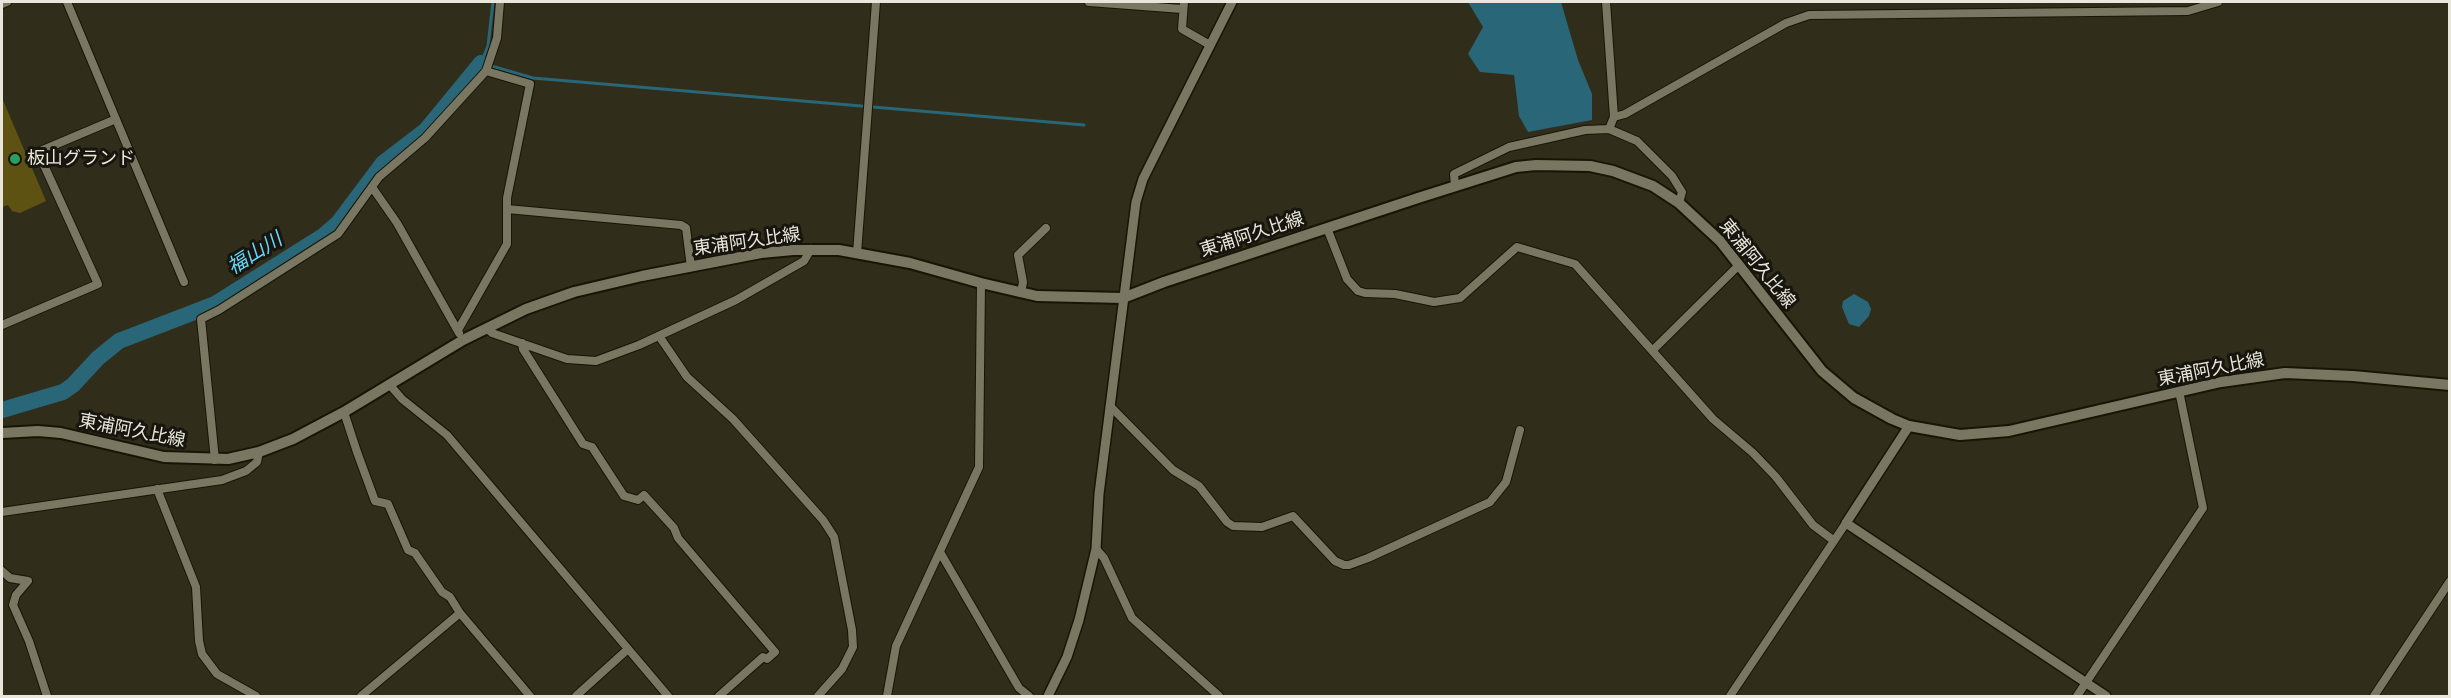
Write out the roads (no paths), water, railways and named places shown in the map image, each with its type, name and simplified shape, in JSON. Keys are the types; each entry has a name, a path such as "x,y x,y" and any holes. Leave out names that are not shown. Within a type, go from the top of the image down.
{"main road":[{"name":"東浦阿久比線","path":"2,433 38,431 61,433 164,457 215,460 259,452 293,439 344,412 389,384 460,335 486,328 526,309 574,292 761,253 811,249 856,253 910,263 1021,293 1054,297 1123,298 1164,282 1455,186 1516,167 1536,165 1590,166 1634,178 1679,202 1707,228 1804,350 1836,385 1871,409 1909,426 1960,435 2000,433 2250,376 2285,373 2350,375 2450,385"}],"street":[{"path":"2,4 7,2"},
{"path":"67,2 184,282"},
{"path":"215,460 201,319 219,310 338,234 388,168 439,124 486,71 497,38 500,2"},
{"path":"856,253 876,2"},
{"path":"1089,2 1183,5 1183,32 1210,45"},
{"path":"1048,696 1073,639 1096,549 1099,494 1130,235 1136,202 1143,179 1232,2"},
{"path":"1606,2 1614,117 1609,129"},
{"path":"1614,117 1625,114 1786,24 1809,15 2188,11 2218,2"},
{"path":"460,335 507,244 507,198 530,84 486,71"},
{"path":"2,325 98,284 38,152 116,119"},
{"path":"1455,186 1454,174 1509,147 1586,130 1609,129 1637,141 1672,176 1682,192 1679,202"},
{"path":"372,187 397,224 460,335"},
{"path":"507,209 681,225 686,228 691,267"},
{"path":"1021,293 1023,282 1018,255 1046,228"},
{"path":"1328,228 1347,279 1358,291 1365,293 1395,294 1434,302 1460,298 1517,247 1569,261 1579,268 1713,419 1753,453 1776,477 1813,525 1833,540"},
{"path":"486,328 492,333 567,359 587,362 604,359 736,300 804,261 811,249"},
{"path":"1653,350 1738,266"},
{"path":"886,696 896,646 979,467 981,283"},
{"path":"659,336 687,377 733,419 823,520 834,537 852,630 853,647 842,669 818,696"},
{"path":"522,343 523,349 583,444 592,447 624,496 638,500 644,495 674,528 678,537 775,652 767,659 763,657 720,696"},
{"path":"389,384 402,399 447,435 668,696"},
{"path":"2077,696 2203,508 2179,392"},
{"path":"1110,406 1173,470 1199,486 1227,522 1233,526 1262,527 1293,516 1335,561 1344,565 1368,558 1490,502 1506,483 1520,430"},
{"path":"344,412 375,501 388,504 408,550 415,553 442,592 450,597 460,613 530,696"},
{"path":"1730,696 1909,426"},
{"path":"2,512 222,480 246,471 256,462 259,452"},
{"path":"158,489 196,587 199,641 202,654 217,674 256,696"},
{"path":"1846,523 2106,696"},
{"path":"1096,549 1104,558 1132,618 1219,696"},
{"path":"940,552 1019,688 1029,696"},
{"path":"2,571 10,578 28,581 16,595 13,605 29,641 47,696"},
{"path":"2374,696 2450,581"},
{"path":"361,696 460,613"},
{"path":"576,696 628,649"}],"water":[{"path":"1468,2 1561,2 1578,60 1592,94 1592,120 1528,132 1519,116 1514,75 1480,72 1468,54 1483,27"},
{"path":"1854,294 1868,302 1871,309 1869,316 1859,327 1849,324 1842,307 1843,301"}],"waterway":[{"path":"493,2 488,46 481,63 533,78 1084,125"},
{"name":"福山川","path":"2,410 63,392 119,341 215,304 323,236 338,223 383,163 426,130 481,63"}],"place":[{"name":"板山グランド","path":"15,159"}]}
